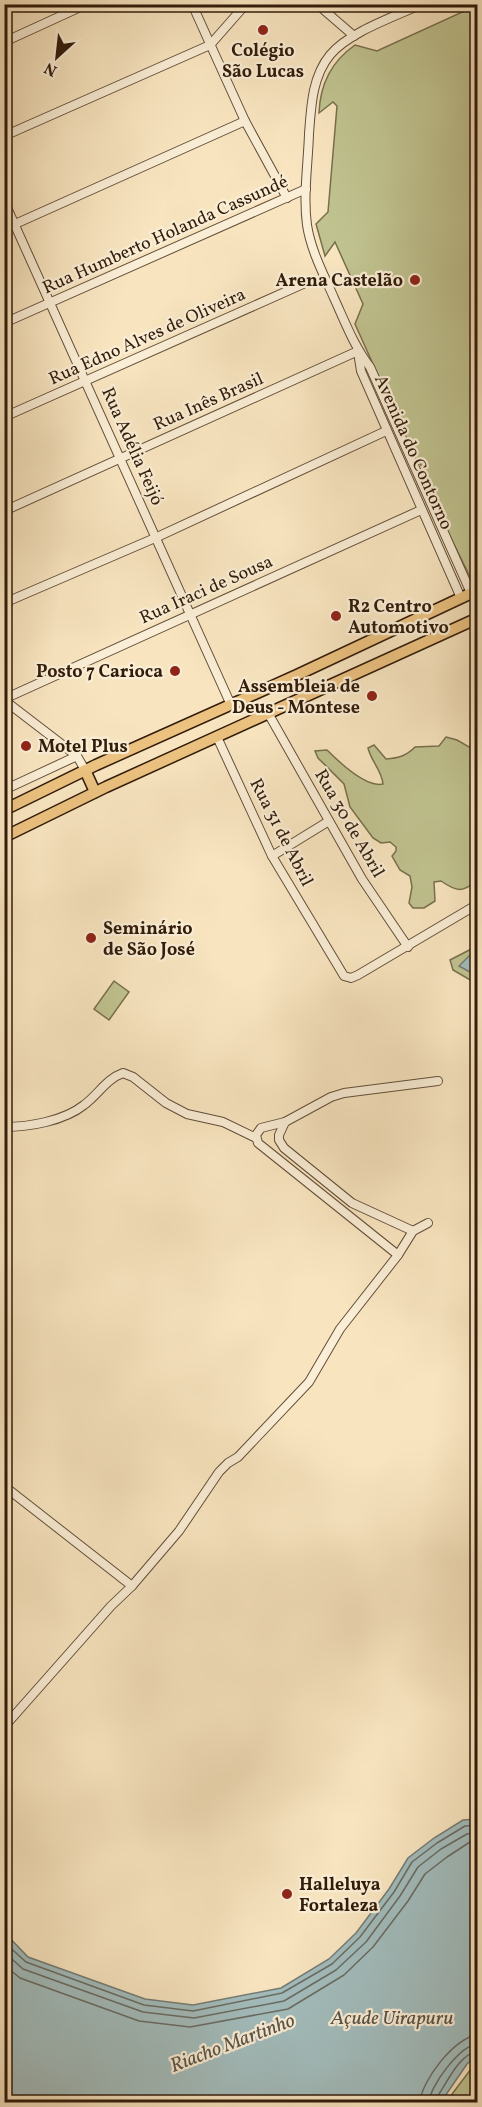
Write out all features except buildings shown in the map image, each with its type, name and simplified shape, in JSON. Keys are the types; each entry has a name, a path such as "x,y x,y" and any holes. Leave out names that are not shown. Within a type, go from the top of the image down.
{"main road":[{"path":"4,810 85,770 470,594"},
{"path":"4,837 95,792 477,618"},
{"path":"85,770 95,792"}],"street":[{"path":"4,42 87,4"},
{"path":"192,4 245,121 287,198"},
{"path":"4,136 210,45 246,4"},
{"path":"317,4 354,36"},
{"name":"Avenida do Contorno","path":"422,4 354,36 332,52 324,63 310,113 306,189 307,220 310,240 358,351 370,367 470,594"},
{"path":"4,229 245,121"},
{"name":"Rua Humberto Holanda Cassundé","path":"4,323 306,189"},
{"name":"Rua Adélia Feijó","path":"4,201 155,538 192,614 231,705"},
{"name":"Rua Edno Alves de Oliveira","path":"4,417 303,284"},
{"name":"Avenida do Contorno","path":"358,351 361,372 421,510 470,594"},
{"name":"Rua Inês Brasil","path":"4,511 358,351"},
{"path":"4,603 155,538 386,431"},
{"name":"Rua Iraci de Sousa","path":"4,699 421,510"},
{"path":"4,699 76,756 85,770"},
{"name":"Rua 30 de Abril","path":"268,713 362,879 408,947"},
{"name":"Rua 31 de Abril","path":"217,737 272,856 344,976 351,978 408,947"},
{"path":"4,790 76,756"},
{"path":"272,856 329,821"},
{"path":"408,947 477,904"},
{"path":"4,1127 24,1127 70,1114 84,1106 106,1083 123,1073 133,1077 166,1103 187,1114 223,1122 256,1138"},
{"path":"398,1255 271,1155 258,1143 257,1132 263,1126 285,1122 337,1095 438,1081"},
{"path":"285,1122 280,1129 279,1140 287,1152 352,1203 413,1232"},
{"path":"4,1727 179,1531 219,1472 238,1456 309,1382 340,1329 398,1255 413,1232 428,1223"},
{"path":"4,1486 132,1586"}],"green space":[{"name":"Arena Castelão","path":"471,5 477,5 478,581 473,583 445,526 446,521 355,324 363,304 335,242 325,256 316,224 328,212 337,106 333,102 319,113 325,83 334,66 355,45 377,51 469,9"},
{"path":"446,737 469,747 477,744 477,880 464,889 456,889 441,881 434,882 435,901 424,908 413,908 409,903 412,887 410,876 400,870 392,856 396,847 390,842 381,843 373,838 350,807 344,784 318,758 315,751 327,750 361,778 376,784 383,784 368,748 374,745 386,759 391,759 415,747 439,746"},
{"path":"477,946 477,984 453,970 450,960"},
{"path":"114,981 129,992 109,1020 94,1009"},
{"path":"477,2065 477,2102 446,2102 471,2069"}],"water":[{"path":"477,948 477,976 459,966"},
{"name":"Açude Uirapuru","path":"477,1819 477,2055 467,2064 441,2102 5,2102 5,1933 28,1957 145,1999 193,2005 281,1988 329,1959 356,1933 389,1889 408,1858 463,1820"}],"place":[{"name":"Colégio São Lucas","path":"263,30"},
{"name":"Arena Castelão","path":"415,280"},
{"name":"R2 Centro Automotivo","path":"336,616"},
{"name":"Posto 7 Carioca","path":"175,671"},
{"name":"Assembleia de Deus - Montese","path":"372,696"},
{"name":"Motel Plus","path":"26,746"},
{"name":"Seminário de São José","path":"91,938"},
{"name":"Halleluya Fortaleza","path":"287,1894"}],"water label":[{"name":"Riacho Martinho","path":"232,2042"}]}
